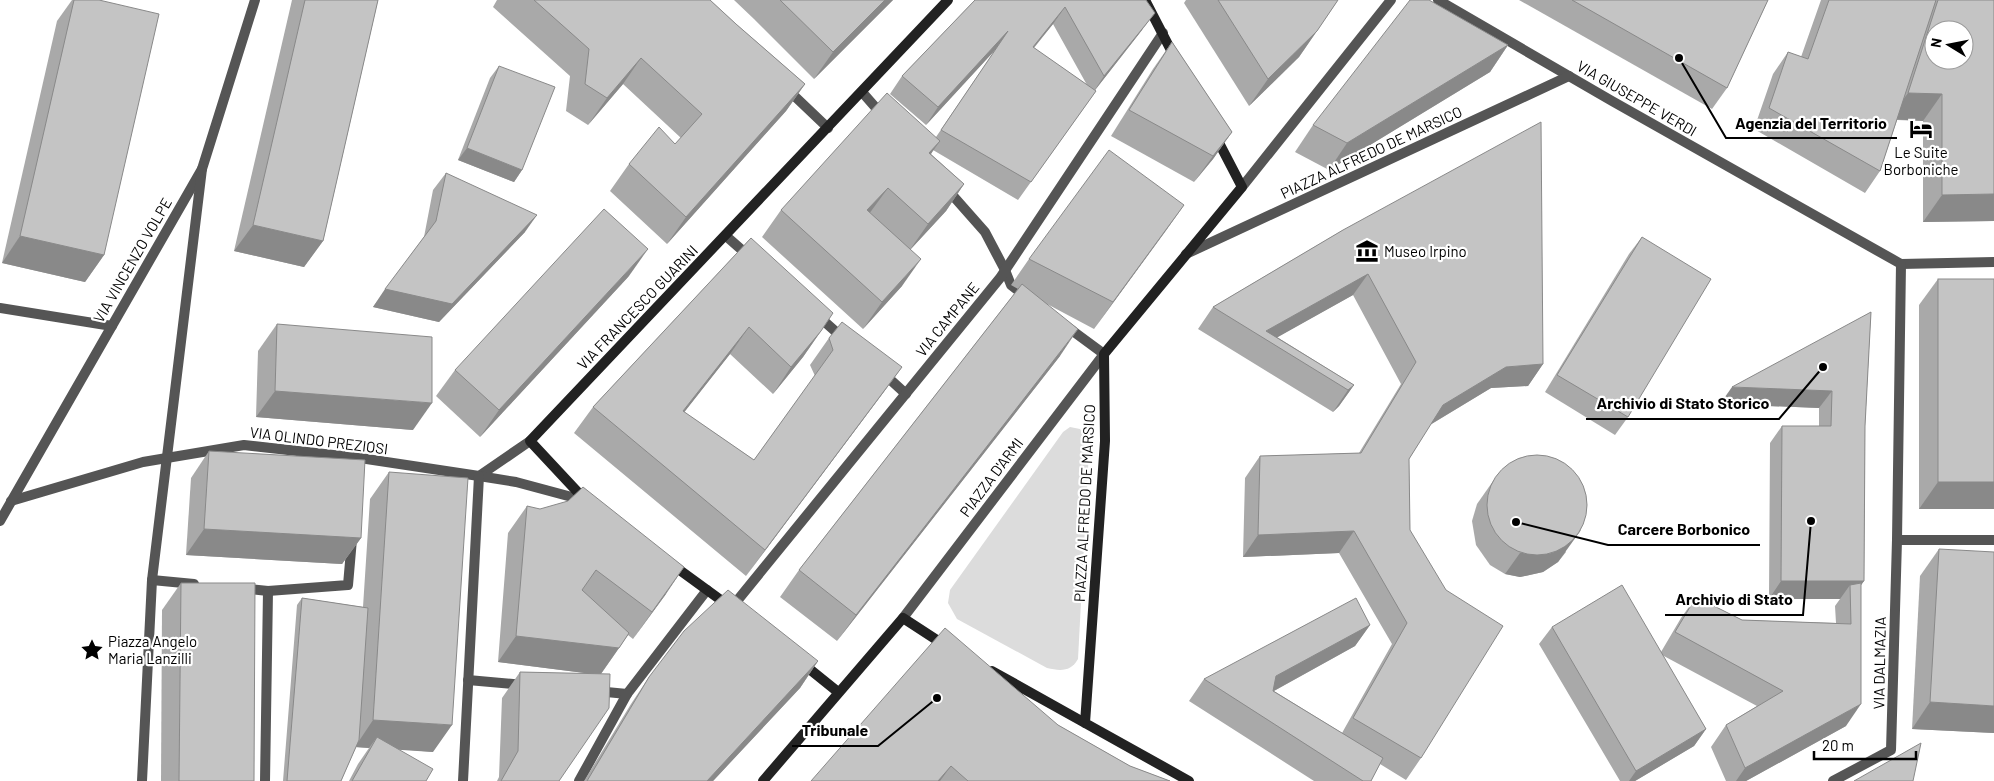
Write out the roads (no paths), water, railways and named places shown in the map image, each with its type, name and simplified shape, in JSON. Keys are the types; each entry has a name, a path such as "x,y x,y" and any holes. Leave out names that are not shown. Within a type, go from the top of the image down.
{"street":[{"name":"VIA VINCENZO VOLPE","path":"0,520 202,169 255,0"},
{"name":"VIA FRANCESCO GUARINI","path":"480,476 530,441 948,0"},
{"path":"1145,0 1179,65"},
{"path":"1210,126 1242,187 1391,0"},
{"name":"VIA GIUSEPPE VERDI","path":"1438,0 1900,264"},
{"name":"VIA CAMPANE","path":"706,590 735,610 1000,278 1163,33"},
{"name":"PIAZZA ALFREDO DE MARSICO","path":"1186,254 1569,76"},
{"path":"779,81 828,128"},
{"path":"862,92 887,121"},
{"path":"142,781 152,580 202,169"},
{"path":"938,179 985,232 1011,285 1034,302"},
{"name":"PIAZZA ALFREDO DE MARSICO","path":"1085,723 1105,442 1104,354 1242,187"},
{"path":"726,236 762,267"},
{"path":"1900,264 1994,262"},
{"name":"VIA DALMAZIA","path":"1833,781 1891,750 1897,540 1900,264"},
{"path":"0,308 112,326"},
{"path":"812,311 855,349"},
{"path":"1057,320 1104,354"},
{"name":"PIAZZA D'ARMI","path":"903,618 1104,354"},
{"path":"877,368 906,394"},
{"name":"VIA OLINDO PREZIOSI","path":"11,501 143,462 244,445 360,463 480,476 516,482 589,504 530,441"},
{"path":"462,781 480,476"},
{"path":"229,587 268,591 348,585 354,526"},
{"path":"1897,540 1994,540"},
{"path":"579,781 627,694 706,590 659,556"},
{"path":"152,580 201,585"},
{"path":"265,781 268,591"},
{"path":"763,781 903,618 927,636 952,649"},
{"path":"792,655 838,692"},
{"path":"984,667 1189,781"},
{"path":"468,680 538,686"},
{"path":"587,690 627,694"}],"place":[{"name":"Agenzia del Territorio","path":"1679,58"},
{"name":"Le Suite Borboniche","path":"1921,129"},
{"name":"Museo Irpino","path":"1367,251"},
{"name":"Archivio di Stato Storico","path":"1823,367"},
{"name":"Archivio di Stato","path":"1811,521"},
{"name":"Carcere Borbonico","path":"1516,522"},
{"name":"Piazza Angelo Maria Lanzilli","path":"92,650"},
{"name":"Tribunale","path":"937,698"}]}
